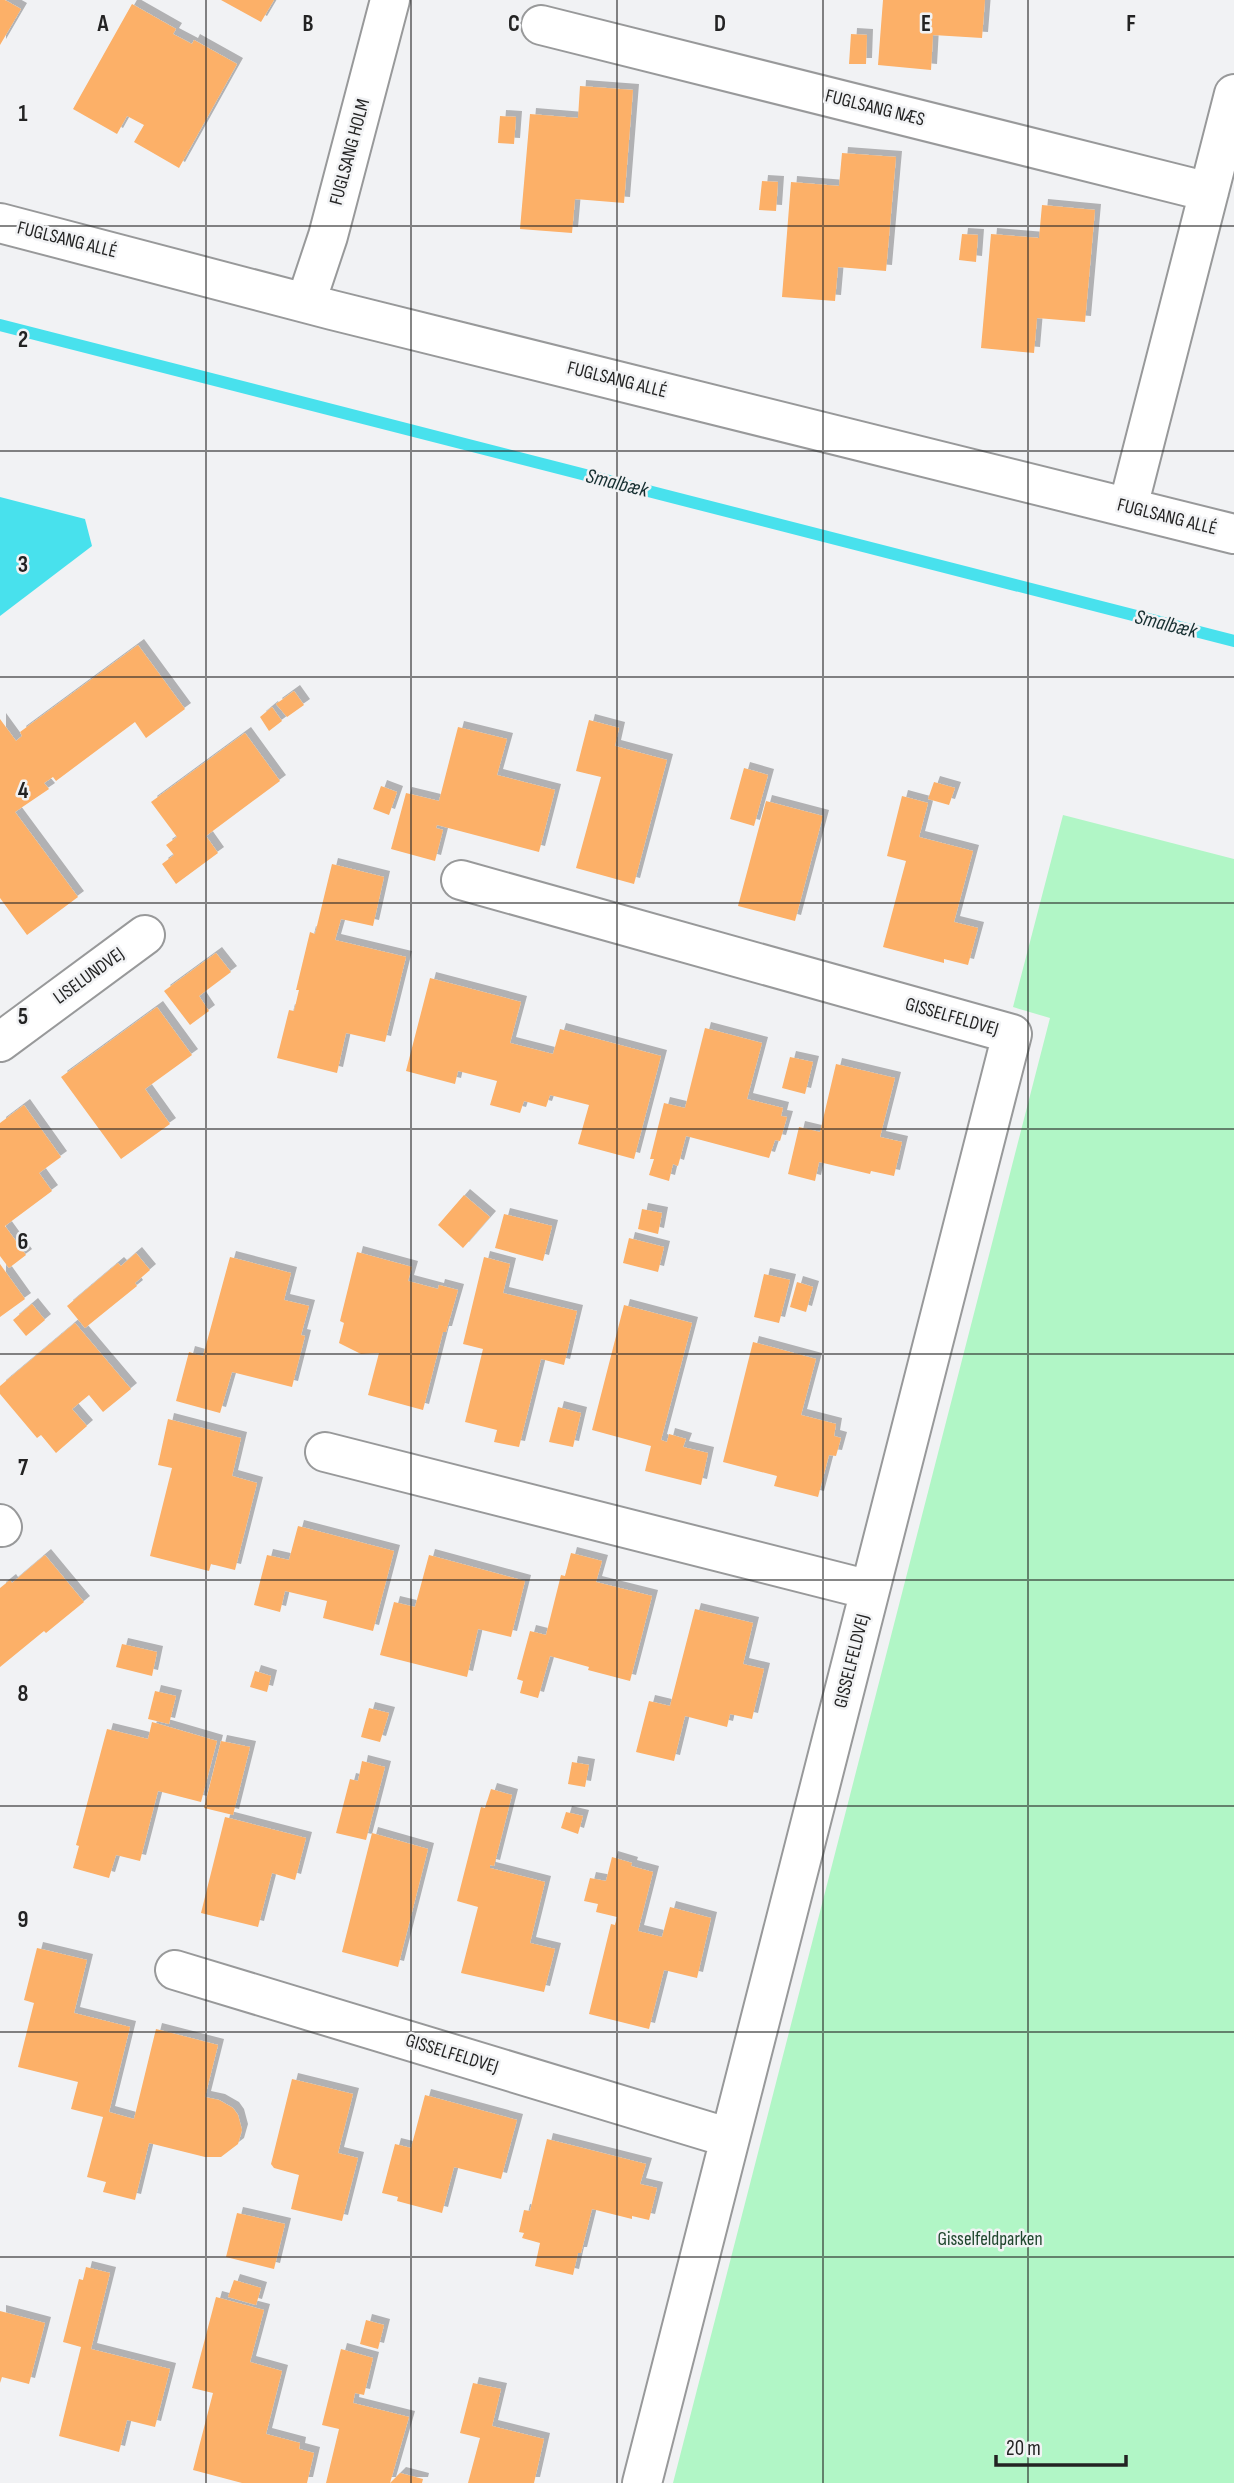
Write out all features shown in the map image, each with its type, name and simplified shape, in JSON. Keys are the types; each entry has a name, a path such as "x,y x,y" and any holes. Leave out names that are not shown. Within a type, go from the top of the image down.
{"street":[{"name":"FUGLSANG HOLM","path":"306,302 328,236 390,0"},
{"name":"FUGLSANG NÆS","path":"541,25 1209,192"},
{"path":"1128,507 1234,94"},
{"name":"FUGLSANG ALLÉ","path":"0,223 345,313 1234,534"},
{"name":"GISSELFELDVEJ","path":"461,880 1012,1034 642,2483"},
{"name":"LISELUNDVEJ","path":"0,1042 145,935"},
{"name":"GISSELFELDVEJ","path":"325,1452 870,1590"},
{"name":"GISSELFELDVEJ","path":"175,1970 730,2138"}],"green space":[{"name":"Gisselfeldparken","path":"1063,815 1234,859 1234,2483 673,2483 1050,1018 1013,1007"}],"water":[{"path":"0,497 85,519 92,546 0,616"}],"building":[{"path":"0,0 21,9 0,45"},
{"path":"221,0 274,0 261,22"},
{"path":"883,0 985,0 982,38 933,35 931,70 878,65"},
{"path":"132,4 176,29 173,34 192,44 194,40 237,64 179,168 134,142 144,125 127,116 117,134 73,109"},
{"path":"851,34 867,35 866,64 849,64"},
{"path":"580,86 633,90 624,203 575,199 572,233 520,229 530,114 578,118"},
{"path":"500,116 516,117 514,144 498,143"},
{"path":"842,153 896,157 886,271 838,267 835,301 782,297 791,182 839,186"},
{"path":"762,181 778,182 776,211 759,210"},
{"path":"1042,205 1095,210 1085,322 1037,318 1034,353 981,348 991,234 1039,238"},
{"path":"962,234 978,235 976,262 959,260"},
{"path":"138,645 185,709 146,738 135,722 56,781 53,777 44,783 49,789 15,812 78,897 27,935 0,898 0,719 16,741 22,736 20,732"},
{"path":"294,691 304,705 287,717 276,704"},
{"path":"272,707 282,721 269,731 260,717"},
{"path":"589,720 619,728 615,746 667,760 634,884 576,868 601,777 576,771"},
{"path":"458,727 507,739 497,775 555,790 539,852 437,825 436,828 443,830 435,861 391,849 406,793 439,801"},
{"path":"245,733 280,781 206,836 218,853 176,884 162,864 174,855 166,845 177,837 151,802"},
{"path":"744,768 768,775 754,826 730,819"},
{"path":"934,782 955,788 949,805 928,799"},
{"path":"381,786 397,792 389,815 373,809"},
{"path":"902,796 928,803 919,837 973,851 954,922 978,928 968,965 944,959 944,963 883,947 906,861 887,856"},
{"path":"766,801 823,816 795,921 738,906"},
{"path":"332,864 384,877 373,926 341,919 335,940 406,957 385,1042 346,1033 337,1073 277,1058 289,1010 294,1011 299,990 296,990 310,932 315,934"},
{"path":"216,953 231,972 199,996 209,1011 190,1025 164,991"},
{"path":"430,978 521,1002 510,1043 553,1054 560,1029 661,1056 634,1159 578,1144 589,1105 550,1095 546,1107 524,1101 520,1113 490,1105 497,1081 458,1071 455,1084 406,1071"},
{"path":"157,1007 192,1055 145,1089 170,1124 121,1159 61,1077"},
{"path":"705,1028 762,1043 747,1099 783,1108 781,1116 787,1117 780,1141 775,1140 769,1158 686,1136 678,1166 673,1164 669,1181 649,1175 654,1159 650,1159 664,1103 685,1108"},
{"path":"790,1057 813,1062 805,1094 782,1088"},
{"path":"836,1064 895,1078 880,1137 902,1142 894,1176 871,1171 870,1174 819,1162 815,1181 788,1174 799,1127 820,1132"},
{"path":"24,1105 61,1157 39,1173 52,1191 5,1226 26,1255 9,1268 0,1256 0,1123"},
{"path":"464,1195 490,1217 463,1248 438,1225"},
{"path":"642,1209 662,1213 658,1234 638,1229"},
{"path":"504,1214 552,1226 543,1261 495,1248"},
{"path":"629,1238 664,1247 658,1272 623,1263"},
{"path":"357,1252 412,1267 408,1281 438,1289 439,1285 458,1290 446,1332 443,1332 423,1410 368,1395 379,1353 361,1354 339,1343 344,1323 340,1321"},
{"path":"136,1253 150,1270 135,1283 137,1286 85,1328 67,1306 118,1263 121,1266"},
{"path":"230,1257 291,1273 284,1300 309,1306 301,1335 305,1336 292,1387 232,1372 220,1413 176,1401 189,1352 203,1356"},
{"path":"484,1257 510,1264 503,1293 577,1311 564,1365 541,1359 519,1447 494,1442 497,1430 465,1422 483,1349 463,1344"},
{"path":"0,1264 25,1299 0,1317"},
{"path":"764,1274 790,1280 779,1323 754,1317"},
{"path":"797,1282 813,1287 806,1312 790,1307"},
{"path":"32,1304 45,1320 26,1336 13,1320"},
{"path":"624,1305 692,1323 661,1440 667,1442 669,1434 686,1439 683,1447 708,1453 701,1485 645,1471 651,1446 592,1430"},
{"path":"75,1323 131,1389 103,1412 89,1395 72,1409 87,1426 56,1453 41,1435 37,1438 0,1394 0,1386"},
{"path":"753,1342 816,1359 801,1415 836,1424 834,1436 841,1438 836,1456 829,1455 818,1497 774,1486 777,1476 723,1462"},
{"path":"558,1407 581,1413 573,1447 549,1442"},
{"path":"168,1419 241,1438 232,1476 257,1483 235,1570 211,1564 209,1571 150,1556 172,1468 158,1465"},
{"path":"298,1526 394,1551 373,1631 323,1618 327,1601 285,1591 280,1612 254,1605 267,1555 289,1560"},
{"path":"571,1553 602,1561 596,1582 652,1596 630,1681 550,1656 538,1698 520,1693 523,1681 517,1679 530,1631 546,1635 561,1575 565,1576"},
{"path":"45,1555 84,1602 0,1667 0,1588 10,1580 12,1583"},
{"path":"429,1555 525,1581 511,1637 478,1629 467,1677 380,1655 394,1602 415,1607"},
{"path":"695,1609 753,1623 743,1664 764,1669 752,1719 730,1714 727,1727 685,1716 674,1761 636,1752 649,1701 670,1706"},
{"path":"122,1644 157,1652 152,1676 116,1667"},
{"path":"255,1671 271,1676 267,1692 250,1687"},
{"path":"155,1691 176,1696 169,1724 148,1719"},
{"path":"369,1708 389,1713 380,1742 361,1737"},
{"path":"152,1722 217,1741 201,1802 158,1791 140,1861 116,1855 109,1878 73,1868 79,1846 76,1845 107,1729 148,1739"},
{"path":"221,1741 250,1747 233,1815 204,1808"},
{"path":"362,1761 385,1767 366,1840 336,1833 350,1779 358,1781"},
{"path":"572,1762 589,1765 585,1787 568,1784"},
{"path":"491,1789 512,1795 494,1866 490,1865 490,1868 545,1882 530,1943 555,1949 544,1992 461,1973 478,1907 457,1901 481,1807 485,1808"},
{"path":"566,1812 583,1816 578,1834 561,1828"},
{"path":"225,1817 306,1838 295,1880 272,1873 258,1927 201,1913"},
{"path":"372,1833 428,1849 398,1967 342,1952"},
{"path":"612,1857 653,1872 638,1931 662,1937 670,1907 711,1918 697,1978 664,1970 649,2029 589,2014 611,1924 615,1925 617,1917 596,1912 598,1904 584,1901 590,1878 606,1881"},
{"path":"37,1948 87,1960 74,2013 130,2027 109,2112 134,2119 156,2029 218,2045 205,2097 219,2100 233,2108 238,2115 242,2130 238,2144 221,2157 205,2157 149,2143 135,2200 103,2192 106,2182 87,2177 103,2117 71,2109 78,2082 18,2067 34,2003 24,2000"},
{"path":"292,2079 353,2094 338,2153 358,2158 342,2221 291,2209 299,2175 274,2168 271,2164"},
{"path":"425,2095 517,2120 501,2179 454,2167 442,2213 397,2201 398,2197 382,2193 395,2144 411,2148"},
{"path":"547,2139 646,2164 640,2184 657,2188 649,2220 632,2216 632,2219 592,2209 573,2275 535,2266 540,2243 522,2238 524,2233 519,2232 524,2210 530,2211"},
{"path":"237,2213 285,2224 274,2269 226,2257"},
{"path":"86,2267 110,2273 91,2349 170,2369 155,2427 127,2420 119,2452 59,2436 81,2347 63,2342 79,2279 83,2280"},
{"path":"234,2280 261,2288 256,2305 228,2297"},
{"path":"216,2297 264,2310 250,2362 282,2371 266,2434 300,2443 299,2449 314,2453 307,2483 242,2483 193,2470 213,2393 192,2388"},
{"path":"0,2311 45,2323 29,2384 2,2377 0,2383"},
{"path":"366,2320 384,2325 378,2349 360,2344"},
{"path":"341,2349 373,2358 364,2395 355,2393 353,2403 409,2417 390,2483 326,2483 339,2429 322,2425"},
{"path":"473,2383 501,2389 492,2426 544,2439 534,2483 468,2483 480,2438 460,2433"},
{"path":"400,2473 423,2479 422,2483 390,2483"}],"waterway":[{"name":"Smalbæk","path":"0,325 1234,641"}]}
